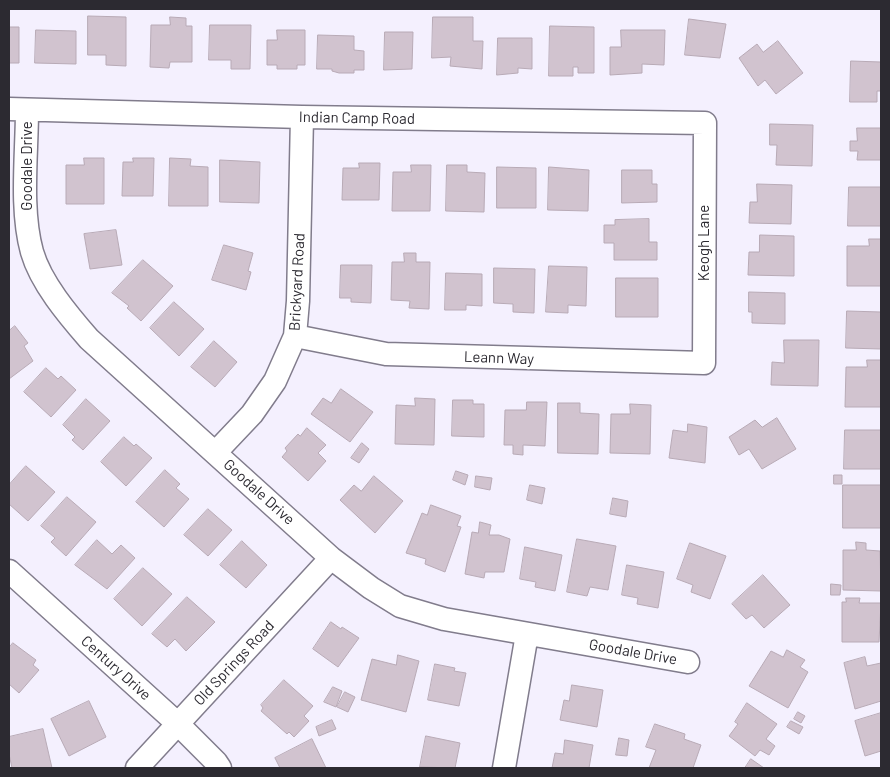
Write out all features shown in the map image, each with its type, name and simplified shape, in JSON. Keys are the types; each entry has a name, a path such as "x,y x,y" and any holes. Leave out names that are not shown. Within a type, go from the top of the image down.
{"street":[{"name":"Indian Camp Road","path":"18,110 302,117 705,123"},
{"name":"Goodale Drive","path":"18,110 27,218 32,253 47,283 66,312 89,339 331,558 371,588 400,606 444,619 688,662"},
{"name":"Brickyard Road","path":"216,452 252,414 275,381 295,336 298,300 302,117"},
{"name":"Keogh Lane","path":"704,363 705,123"},
{"name":"Leann Way","path":"295,336 386,354 704,363"},
{"name":"Old Springs Road","path":"137,768 331,558"},
{"name":"Century Drive","path":"9,571 178,724 220,768"},
{"path":"504,768 527,634"}],"building":[{"path":"88,16 126,17 126,66 106,65 106,55 88,55"},
{"path":"170,17 186,18 186,26 192,26 192,62 170,62 169,68 150,67 151,25 170,25"},
{"path":"433,17 473,17 473,41 483,41 482,69 450,66 451,57 432,58"},
{"path":"689,19 726,24 720,58 685,55"},
{"path":"210,25 251,25 250,69 231,69 231,60 209,60"},
{"path":"550,26 594,27 594,73 578,73 578,67 573,67 573,76 549,76"},
{"path":"9,27 19,27 19,63 9,63"},
{"path":"36,30 76,31 76,64 35,63"},
{"path":"277,30 305,30 305,65 297,65 297,69 277,69 277,65 267,65 267,40 277,40"},
{"path":"621,30 665,30 664,65 642,64 642,73 610,75 610,47 621,47"},
{"path":"385,32 413,32 412,69 384,70"},
{"path":"318,35 354,36 354,50 364,51 364,70 354,70 354,73 339,73 332,71 332,69 317,69"},
{"path":"498,38 532,38 532,69 518,68 518,73 497,75"},
{"path":"778,41 803,73 776,94 765,80 758,86 739,58 757,44 763,52"},
{"path":"851,61 881,62 881,91 877,91 877,102 850,102"},
{"path":"770,124 813,125 812,166 776,165 777,145 770,145"},
{"path":"857,128 881,128 881,160 857,160 858,151 850,151 850,141 857,141"},
{"path":"84,158 104,158 104,204 66,204 66,165 84,165"},
{"path":"133,158 154,158 153,196 122,196 123,162 133,162"},
{"path":"170,158 191,159 190,166 208,167 208,206 169,206"},
{"path":"220,160 260,162 259,203 220,202"},
{"path":"359,163 380,163 379,200 342,200 343,168 359,168"},
{"path":"411,165 431,165 430,211 392,211 393,172 411,172"},
{"path":"447,165 467,165 467,172 485,173 484,212 446,211"},
{"path":"497,167 536,168 536,208 497,208"},
{"path":"549,167 589,170 588,211 548,210"},
{"path":"622,170 652,170 652,184 657,184 657,202 622,203"},
{"path":"757,184 792,185 791,224 749,223 750,202 757,202"},
{"path":"849,187 881,187 881,226 848,226"},
{"path":"649,219 649,242 657,242 657,260 614,260 614,243 604,243 604,225 615,225 615,220"},
{"path":"116,230 122,265 90,269 84,234"},
{"path":"760,235 794,236 794,276 748,275 749,252 759,252"},
{"path":"869,239 881,239 881,286 847,286 847,246 869,246"},
{"path":"224,245 253,253 248,271 251,272 246,290 212,280"},
{"path":"404,253 416,253 416,262 430,262 429,309 409,308 410,301 391,300 392,262 404,262"},
{"path":"143,260 173,286 141,321 127,308 129,306 112,293"},
{"path":"341,265 372,265 371,303 351,302 351,298 340,298"},
{"path":"549,266 587,267 586,306 568,305 568,313 546,312"},
{"path":"494,268 535,269 534,313 513,312 513,304 494,303"},
{"path":"446,273 482,274 482,306 466,305 466,310 445,310"},
{"path":"616,278 658,278 658,317 616,317"},
{"path":"749,292 785,293 785,324 752,323 752,312 749,312"},
{"path":"174,302 204,329 179,356 150,328"},
{"path":"847,311 881,312 881,349 846,348"},
{"path":"15,326 28,343 24,346 33,361 9,379 9,331"},
{"path":"784,340 819,340 818,386 771,385 772,362 784,363"},
{"path":"214,341 237,362 215,387 191,367"},
{"path":"867,360 881,360 881,407 845,407 846,367 867,367"},
{"path":"46,368 58,379 61,376 76,390 51,417 24,392"},
{"path":"341,389 373,412 350,442 311,414 323,398 331,403"},
{"path":"415,398 435,399 434,445 395,444 396,405 415,406"},
{"path":"86,399 110,421 83,450 72,440 75,437 63,425"},
{"path":"453,400 473,400 473,404 484,404 484,437 452,436"},
{"path":"527,402 547,402 545,446 523,445 523,455 513,454 513,445 504,445 505,410 526,410"},
{"path":"558,403 580,403 580,413 599,414 598,454 558,453"},
{"path":"630,404 651,405 650,454 610,453 611,414 630,414"},
{"path":"777,418 796,449 762,469 749,449 739,455 729,437 755,420 762,427"},
{"path":"688,424 707,427 705,463 669,458 673,430 687,432"},
{"path":"307,428 326,445 318,453 326,461 308,481 282,457 287,451 285,448 298,434 300,436"},
{"path":"845,430 881,430 881,469 844,469"},
{"path":"124,437 134,446 136,444 152,458 126,486 101,462"},
{"path":"362,443 369,449 359,463 351,458"},
{"path":"26,466 55,492 28,521 9,504 9,485"},
{"path":"165,470 180,484 176,488 189,499 164,527 136,502"},
{"path":"456,471 468,475 465,485 453,480"},
{"path":"834,475 842,475 842,484 834,484"},
{"path":"374,476 403,501 375,533 340,500 354,485 361,491"},
{"path":"476,476 492,478 490,490 475,487"},
{"path":"530,485 545,488 542,504 527,500"},
{"path":"843,485 881,485 881,528 843,528"},
{"path":"67,497 96,522 66,556 51,542 55,538 41,526"},
{"path":"613,498 628,501 626,517 610,514"},
{"path":"431,505 461,516 457,526 461,527 445,572 425,564 426,559 406,553 422,513 427,515"},
{"path":"208,509 232,530 208,556 184,535"},
{"path":"480,522 491,525 489,535 499,535 510,539 504,572 485,572 484,578 465,574 472,532 478,533"},
{"path":"577,539 616,546 608,590 590,587 587,596 567,592"},
{"path":"97,540 112,554 121,545 135,558 107,589 75,565"},
{"path":"242,541 267,565 246,588 220,565"},
{"path":"856,542 866,543 866,550 880,551 881,591 843,590 843,550 856,550"},
{"path":"690,543 726,556 710,599 691,592 693,585 677,579"},
{"path":"525,547 562,555 555,591 535,587 536,582 520,579"},
{"path":"627,565 664,572 658,608 637,604 638,598 622,595"},
{"path":"143,568 172,594 142,626 114,599"},
{"path":"763,575 790,605 764,628 752,615 746,619 732,604"},
{"path":"831,584 841,585 840,595 831,595"},
{"path":"187,597 215,622 186,651 175,639 167,647 152,634"},
{"path":"846,598 860,598 859,603 881,603 879,642 842,642 842,602 846,602"},
{"path":"331,622 359,638 338,667 313,649"},
{"path":"13,643 36,660 33,665 39,670 19,693 9,684 9,648"},
{"path":"787,650 805,660 800,667 808,672 788,708 749,686 771,651 783,657"},
{"path":"398,655 419,661 406,712 361,700 372,659 396,665"},
{"path":"865,657 867,666 881,663 881,701 855,709 844,663"},
{"path":"435,664 455,668 454,671 466,673 459,706 428,700"},
{"path":"284,680 313,706 304,716 309,721 294,737 289,732 287,734 261,711 263,708 261,705"},
{"path":"572,685 603,690 597,727 560,720 564,700 569,701"},
{"path":"333,687 342,691 336,707 324,702"},
{"path":"345,692 355,697 348,712 337,707"},
{"path":"89,701 106,737 69,756 51,719"},
{"path":"747,703 777,724 766,739 775,746 769,755 760,750 755,756 729,736 738,724 735,722"},
{"path":"798,712 805,716 801,723 794,719"},
{"path":"881,713 881,751 865,756 855,721"},
{"path":"332,720 336,729 319,736 316,727"},
{"path":"791,721 803,727 799,734 787,727"},
{"path":"655,724 685,734 684,739 701,745 693,768 649,768 656,750 646,747"},
{"path":"43,729 52,768 12,768 9,754 9,737"},
{"path":"426,736 460,743 455,768 420,767"},
{"path":"619,738 629,740 627,756 616,755"},
{"path":"312,739 326,768 280,768 275,758"},
{"path":"565,740 593,745 589,768 552,768 555,753 563,754"},
{"path":"751,759 764,768 745,768"}]}
